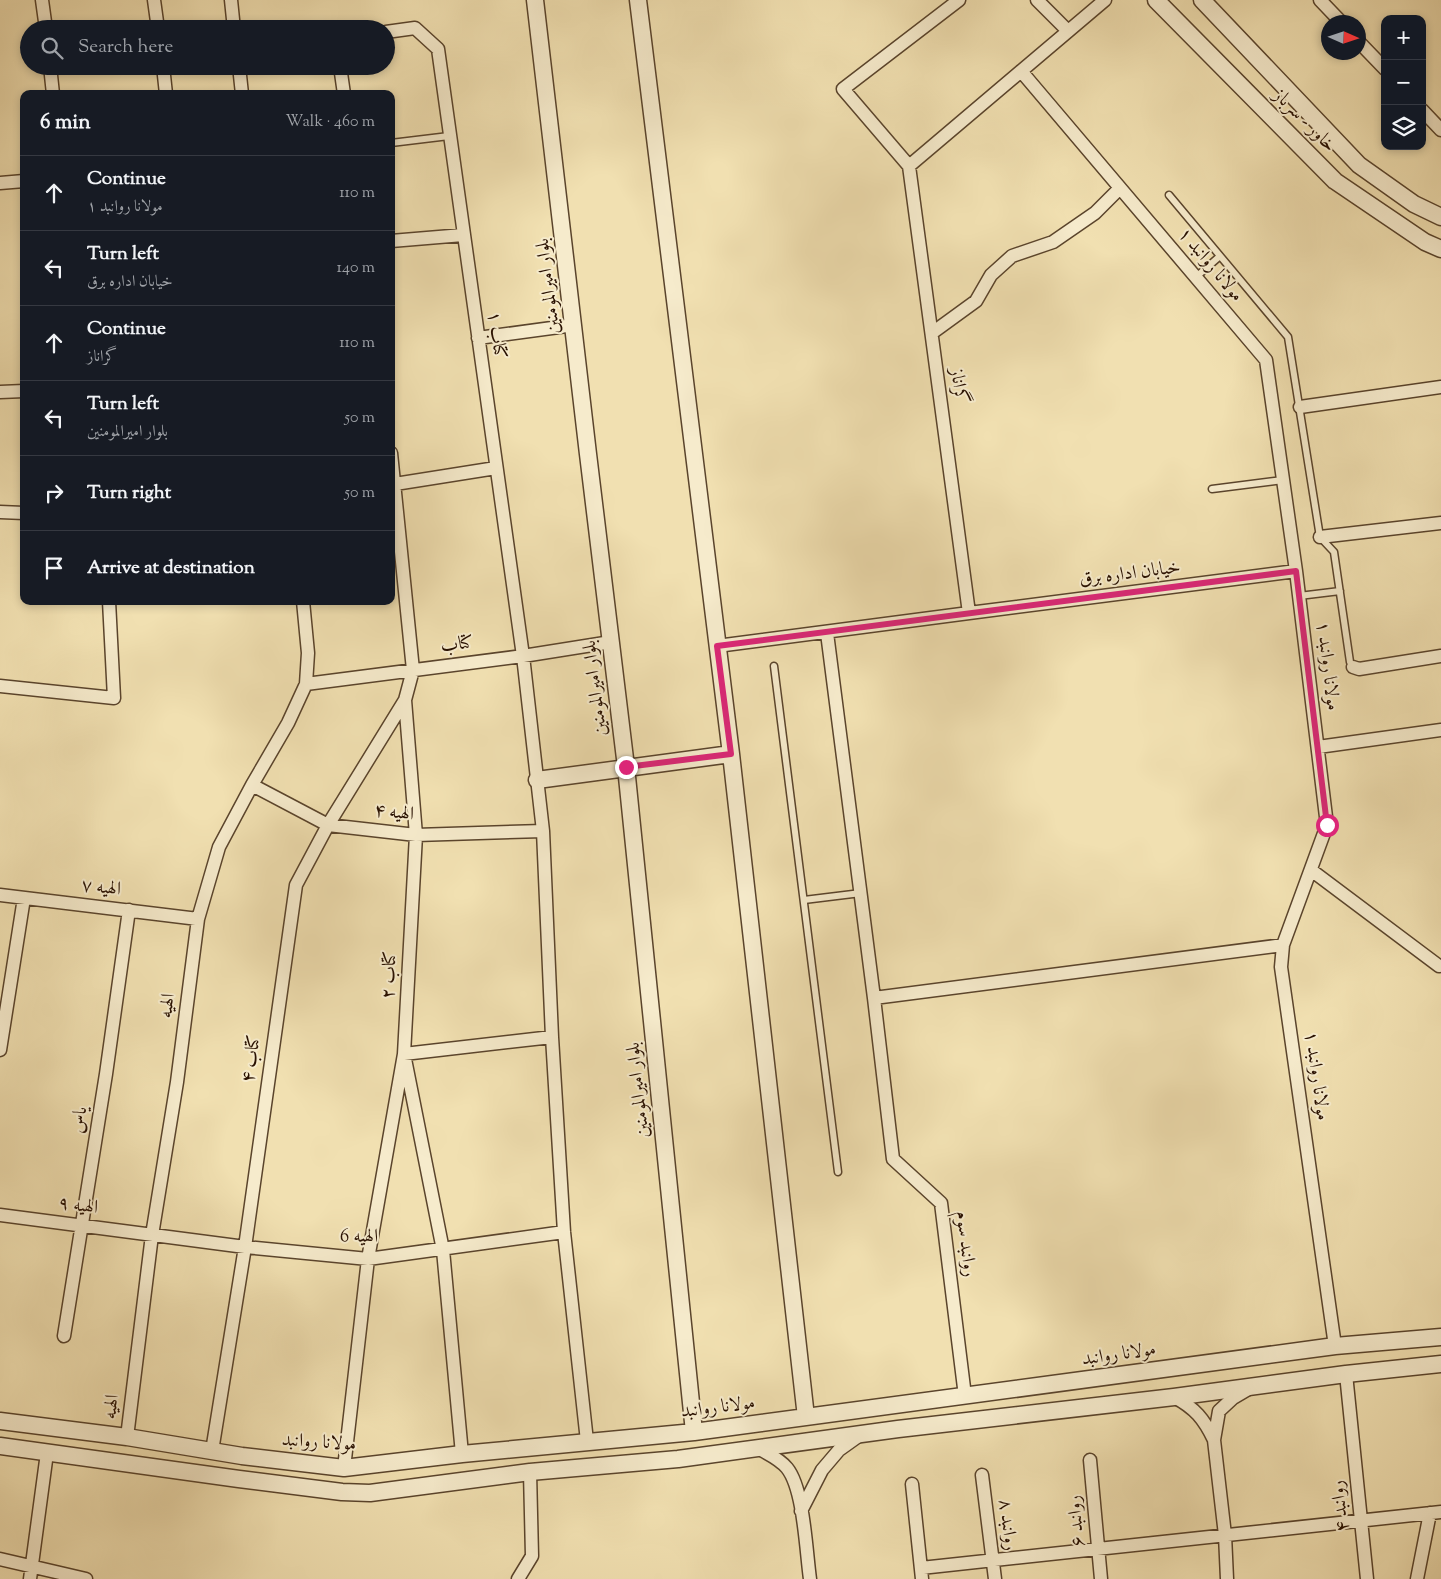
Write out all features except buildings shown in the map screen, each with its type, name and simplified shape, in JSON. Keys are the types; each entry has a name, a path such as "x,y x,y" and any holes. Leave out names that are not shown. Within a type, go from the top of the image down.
{"street":[{"path":"42,0 45,20"},
{"path":"154,0 157,20"},
{"path":"231,0 233,20"},
{"name":"بلوار امیرالمومنین","path":"536,0 626,767 694,1432"},
{"path":"638,0 731,754 806,1417"},
{"path":"959,0 843,89 909,166 1105,0"},
{"path":"1037,0 1068,31"},
{"name":"خاور - سرباز","path":"1156,0 1335,181 1425,242 1441,249"},
{"name":"خاور - سرباز","path":"1202,0 1359,165 1414,204 1441,217"},
{"path":"1320,0 1334,15"},
{"name":"کتاب ۱","path":"395,31 415,28 438,49 523,656 543,831 552,1037 564,1232 587,1441"},
{"path":"1366,49 1381,65"},
{"name":"مولانا روانبد ۱","path":"1021,71 1266,360 1296,571 1327,825 1283,945 1281,967 1335,1346"},
{"path":"51,75 53,90"},
{"path":"164,75 166,90"},
{"path":"240,75 242,90"},
{"path":"341,75 343,90"},
{"path":"1426,114 1441,130"},
{"name":"گراناز","path":"909,166 969,613"},
{"path":"0,183 20,181"},
{"path":"932,334 976,301 991,275 1012,256 1053,242 1095,213 1120,188"},
{"path":"395,241 463,235"},
{"path":"478,338 574,325"},
{"path":"1300,407 1441,387"},
{"path":"0,392 20,391"},
{"path":"405,700 413,670 395,484 496,468"},
{"path":"0,512 20,513"},
{"path":"1320,536 1441,523"},
{"name":"خیابان اداره برق","path":"969,613 1296,571"},
{"path":"0,686 114,698 109,605"},
{"name":"الهیه","path":"127,1437 152,1235 177,1082 198,919 219,847 288,723 306,684 308,652 303,605"},
{"path":"717,646 969,613"},
{"name":"روانبد سوم","path":"827,633 893,1159 941,1203 965,1396"},
{"name":"کتاب","path":"306,684 523,656 611,642"},
{"path":"1353,667 1359,668 1441,656"},
{"name":"کتاب ۴","path":"212,1450 245,1247 296,885 328,825 405,700"},
{"name":"کتاب ۲","path":"405,700 416,835 404,1054 444,1250 462,1454"},
{"path":"1318,747 1441,730"},
{"path":"537,780 731,754"},
{"name":"الهیه ۴","path":"252,785 328,825 416,835 543,831"},
{"path":"1311,870 1439,966"},
{"name":"الهیه ۷","path":"0,895 198,919"},
{"path":"0,1050 24,898"},
{"name":"یاس","path":"64,1336 106,1074 128,910"},
{"path":"874,998 1283,945"},
{"path":"344,1468 368,1259 404,1054 552,1037"},
{"name":"الهیه ۹","path":"0,1215 152,1235"},
{"name":"الهیه 6","path":"152,1235 245,1247 368,1259 564,1232"},
{"name":"مولانا روانبد","path":"0,1420 127,1437 242,1456 344,1468 587,1441 694,1432 1335,1346 1441,1337"},
{"path":"0,1446 239,1479 342,1492 370,1493 530,1472 678,1459 898,1429 1441,1364"},
{"name":"روانبد ۴","path":"1346,1374 1368,1579"},
{"path":"1081,1380 1083,1407"},
{"path":"1228,1579 1214,1440 1219,1411 1233,1398 1252,1387"},
{"path":"1174,1397 1188,1404 1197,1412 1208,1427 1214,1440"},
{"path":"858,1411 860,1435"},
{"path":"756,1424 758,1448"},
{"path":"801,1511 822,1470 839,1450 860,1435"},
{"path":"758,1448 788,1468 797,1488 810,1579"},
{"path":"30,1579 47,1452"},
{"path":"239,1479 242,1456"},
{"name":"روانبد ۶","path":"1090,1460 1100,1579"},
{"path":"518,1579 532,1556 530,1472"},
{"name":"روانبد ۸","path":"982,1475 995,1579"},
{"path":"912,1484 922,1574 992,1561 1436,1512 1417,1579"},
{"path":"0,1559 86,1579"}],"lane":[{"path":"395,143 449,136"},
{"path":"1169,195 1288,337 1320,536 1334,552 1350,662 1353,667"},
{"path":"1196,277 1220,256"},
{"path":"1212,488 1283,480"},
{"path":"1299,596 1340,590"},
{"path":"774,666 838,1172"},
{"path":"804,900 860,893"}],"route":[{"path":"626,767 731,754 717,646 1296,571 1327,825"}]}
